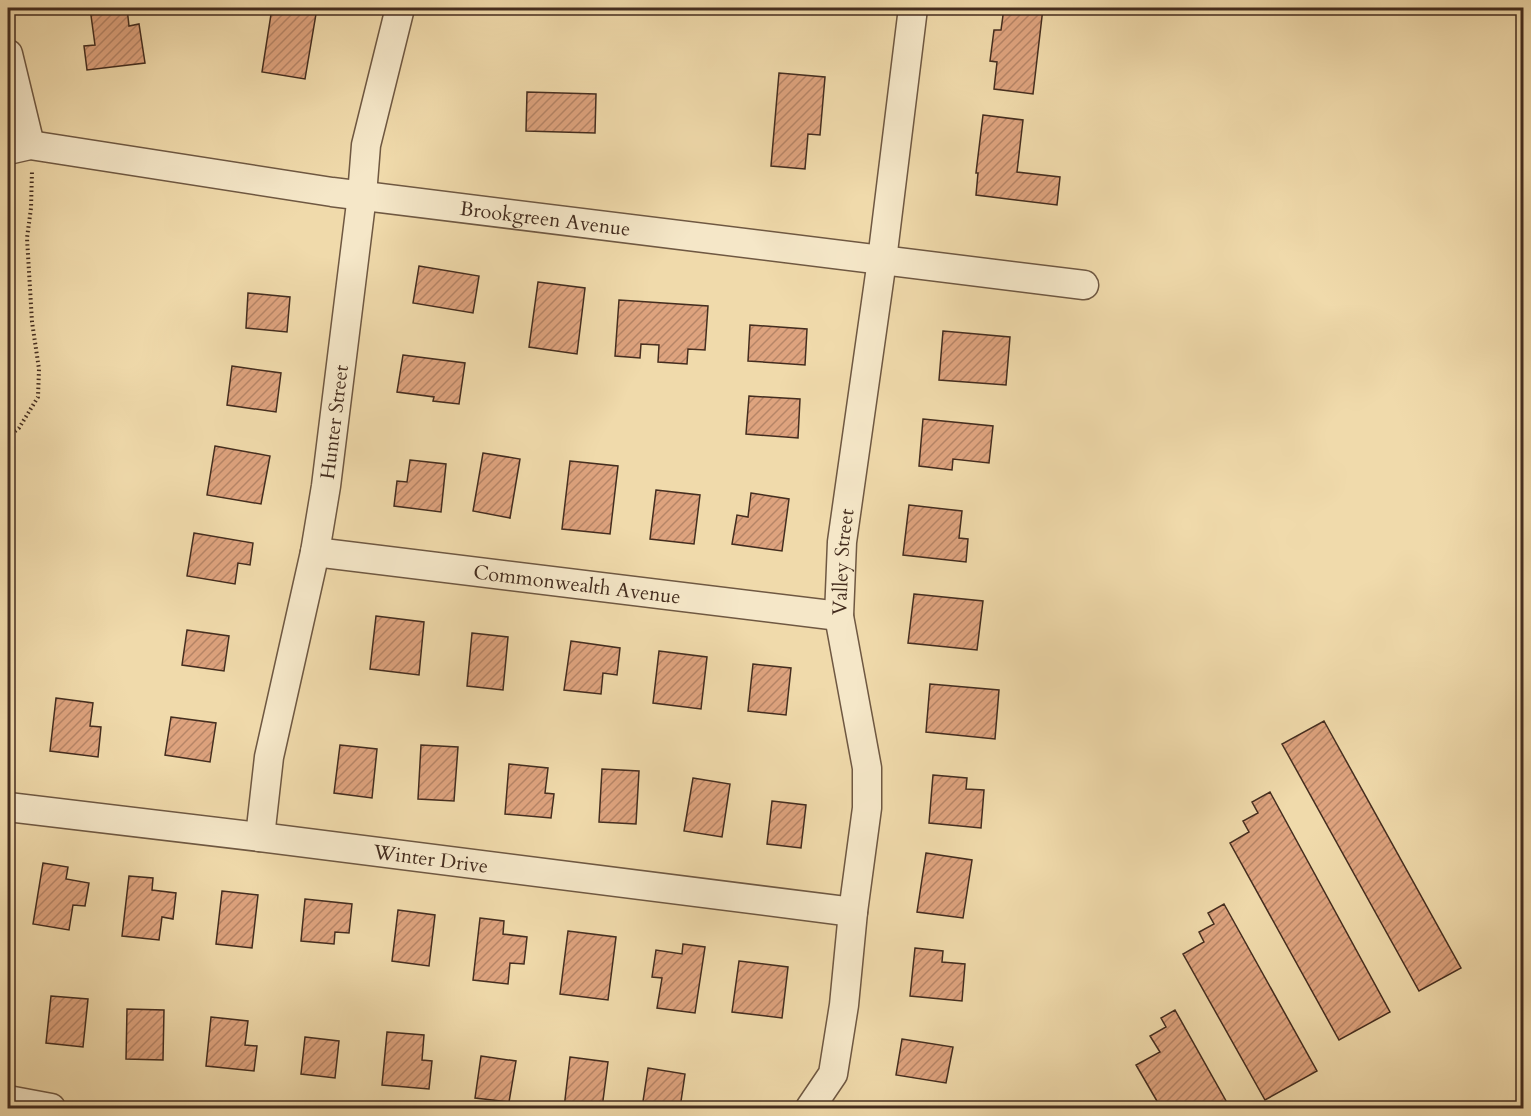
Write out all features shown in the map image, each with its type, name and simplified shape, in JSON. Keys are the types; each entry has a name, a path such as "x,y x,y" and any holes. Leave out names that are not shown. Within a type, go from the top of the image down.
{"street":[{"name":"Hunter Street","path":"260,837 269,758 315,552 326,486 362,195 366,145 400,8"},
{"name":"Valley Street","path":"810,1108 833,1074 844,1005 853,912 867,808 867,768 839,616 842,542 882,260 913,8"},
{"path":"8,54 19,147"},
{"name":"Brookgreen Avenue","path":"19,147 362,195 1084,285"},
{"name":"Commonwealth Avenue","path":"315,552 839,616"},
{"name":"Winter Drive","path":"8,807 853,912"},
{"path":"8,1100 51,1108"}],"path":[{"path":"8,437 19,428 38,397 39,369 32,322 27,259 32,182 19,147"}],"building":[{"path":"90,8 127,8 129,26 139,24 145,63 87,70 84,46 95,45"},
{"path":"272,8 317,8 305,79 262,72"},
{"path":"760,8 823,8 823,14"},
{"path":"1004,8 1043,8 1033,94 994,89 997,62 990,61 994,30 1001,30"},
{"path":"779,73 825,77 820,135 808,134 805,169 771,166"},
{"path":"527,92 596,94 595,133 526,131"},
{"path":"983,115 1023,120 1017,172 1060,177 1057,205 976,195 978,173 976,173"},
{"path":"419,266 479,276 473,313 413,303"},
{"path":"538,282 585,288 577,354 529,347"},
{"path":"248,293 290,297 287,332 246,328"},
{"path":"619,300 708,306 705,350 688,349 687,364 658,362 659,345 641,344 640,358 615,356"},
{"path":"750,325 807,329 805,365 748,361"},
{"path":"943,331 1010,337 1006,385 939,380"},
{"path":"403,355 465,363 459,404 433,401 434,397 397,392"},
{"path":"232,366 281,373 276,412 227,405"},
{"path":"749,396 800,399 798,438 746,434"},
{"path":"923,419 993,426 989,463 953,459 952,470 919,466"},
{"path":"215,446 270,456 261,504 207,495"},
{"path":"483,453 520,459 510,518 473,511"},
{"path":"410,460 446,464 441,512 394,506 397,481 407,482"},
{"path":"570,461 618,466 610,534 562,529"},
{"path":"656,490 700,495 694,544 650,539"},
{"path":"751,493 789,499 782,551 732,544 737,515 748,517"},
{"path":"909,505 962,511 959,538 968,539 966,562 903,555"},
{"path":"194,533 253,543 250,565 238,563 235,584 187,576"},
{"path":"914,594 983,601 977,650 908,643"},
{"path":"376,616 424,622 419,675 370,669"},
{"path":"187,630 229,636 224,671 182,665"},
{"path":"472,633 508,637 503,690 467,686"},
{"path":"571,641 620,648 617,675 603,673 601,694 564,690"},
{"path":"659,651 707,657 701,709 653,703"},
{"path":"753,664 791,668 786,715 748,711"},
{"path":"930,684 999,690 995,739 926,732"},
{"path":"56,698 93,703 90,726 101,727 98,757 50,751"},
{"path":"171,717 216,723 210,762 165,755"},
{"path":"1324,721 1461,968 1419,991 1282,744"},
{"path":"340,745 377,749 372,798 334,793"},
{"path":"421,745 458,747 454,801 418,799"},
{"path":"509,764 548,768 545,793 554,794 551,818 505,814"},
{"path":"602,769 639,771 636,824 599,822"},
{"path":"933,775 967,778 966,789 984,790 981,828 929,823"},
{"path":"693,778 730,784 722,837 684,831"},
{"path":"1270,792 1390,1012 1339,1040 1230,843 1249,832 1243,821 1258,813 1252,802"},
{"path":"772,801 806,805 801,848 767,844"},
{"path":"926,853 972,860 963,918 917,912"},
{"path":"43,863 68,867 66,879 89,883 85,906 73,905 69,930 33,924"},
{"path":"129,876 153,878 152,890 176,893 173,919 162,917 159,940 122,936"},
{"path":"222,891 258,895 252,948 216,944"},
{"path":"305,899 352,904 349,933 335,932 334,944 301,941"},
{"path":"1224,904 1317,1071 1265,1100 1183,954 1204,942 1199,932 1214,924 1208,913"},
{"path":"398,910 435,915 429,966 392,961"},
{"path":"480,918 504,921 503,934 527,937 524,964 510,963 508,984 473,980"},
{"path":"568,931 616,937 608,1000 560,994"},
{"path":"683,944 705,947 695,1013 657,1008 662,978 652,977 656,950 682,954"},
{"path":"915,948 943,951 942,962 965,964 962,1001 910,996"},
{"path":"739,961 788,967 782,1018 732,1012"},
{"path":"51,996 88,999 83,1047 46,1043"},
{"path":"127,1009 164,1010 163,1060 126,1059"},
{"path":"1175,1010 1230,1108 1161,1108 1136,1065 1160,1052 1150,1036 1166,1027 1161,1018"},
{"path":"211,1017 248,1021 245,1045 257,1046 254,1071 206,1066"},
{"path":"387,1032 424,1035 422,1060 432,1061 429,1089 382,1085"},
{"path":"305,1037 339,1041 335,1078 301,1074"},
{"path":"902,1039 953,1047 946,1083 896,1075"},
{"path":"481,1056 516,1061 509,1102 475,1098"},
{"path":"570,1057 608,1062 602,1108 564,1108"},
{"path":"648,1068 685,1074 680,1108 642,1108"}]}
